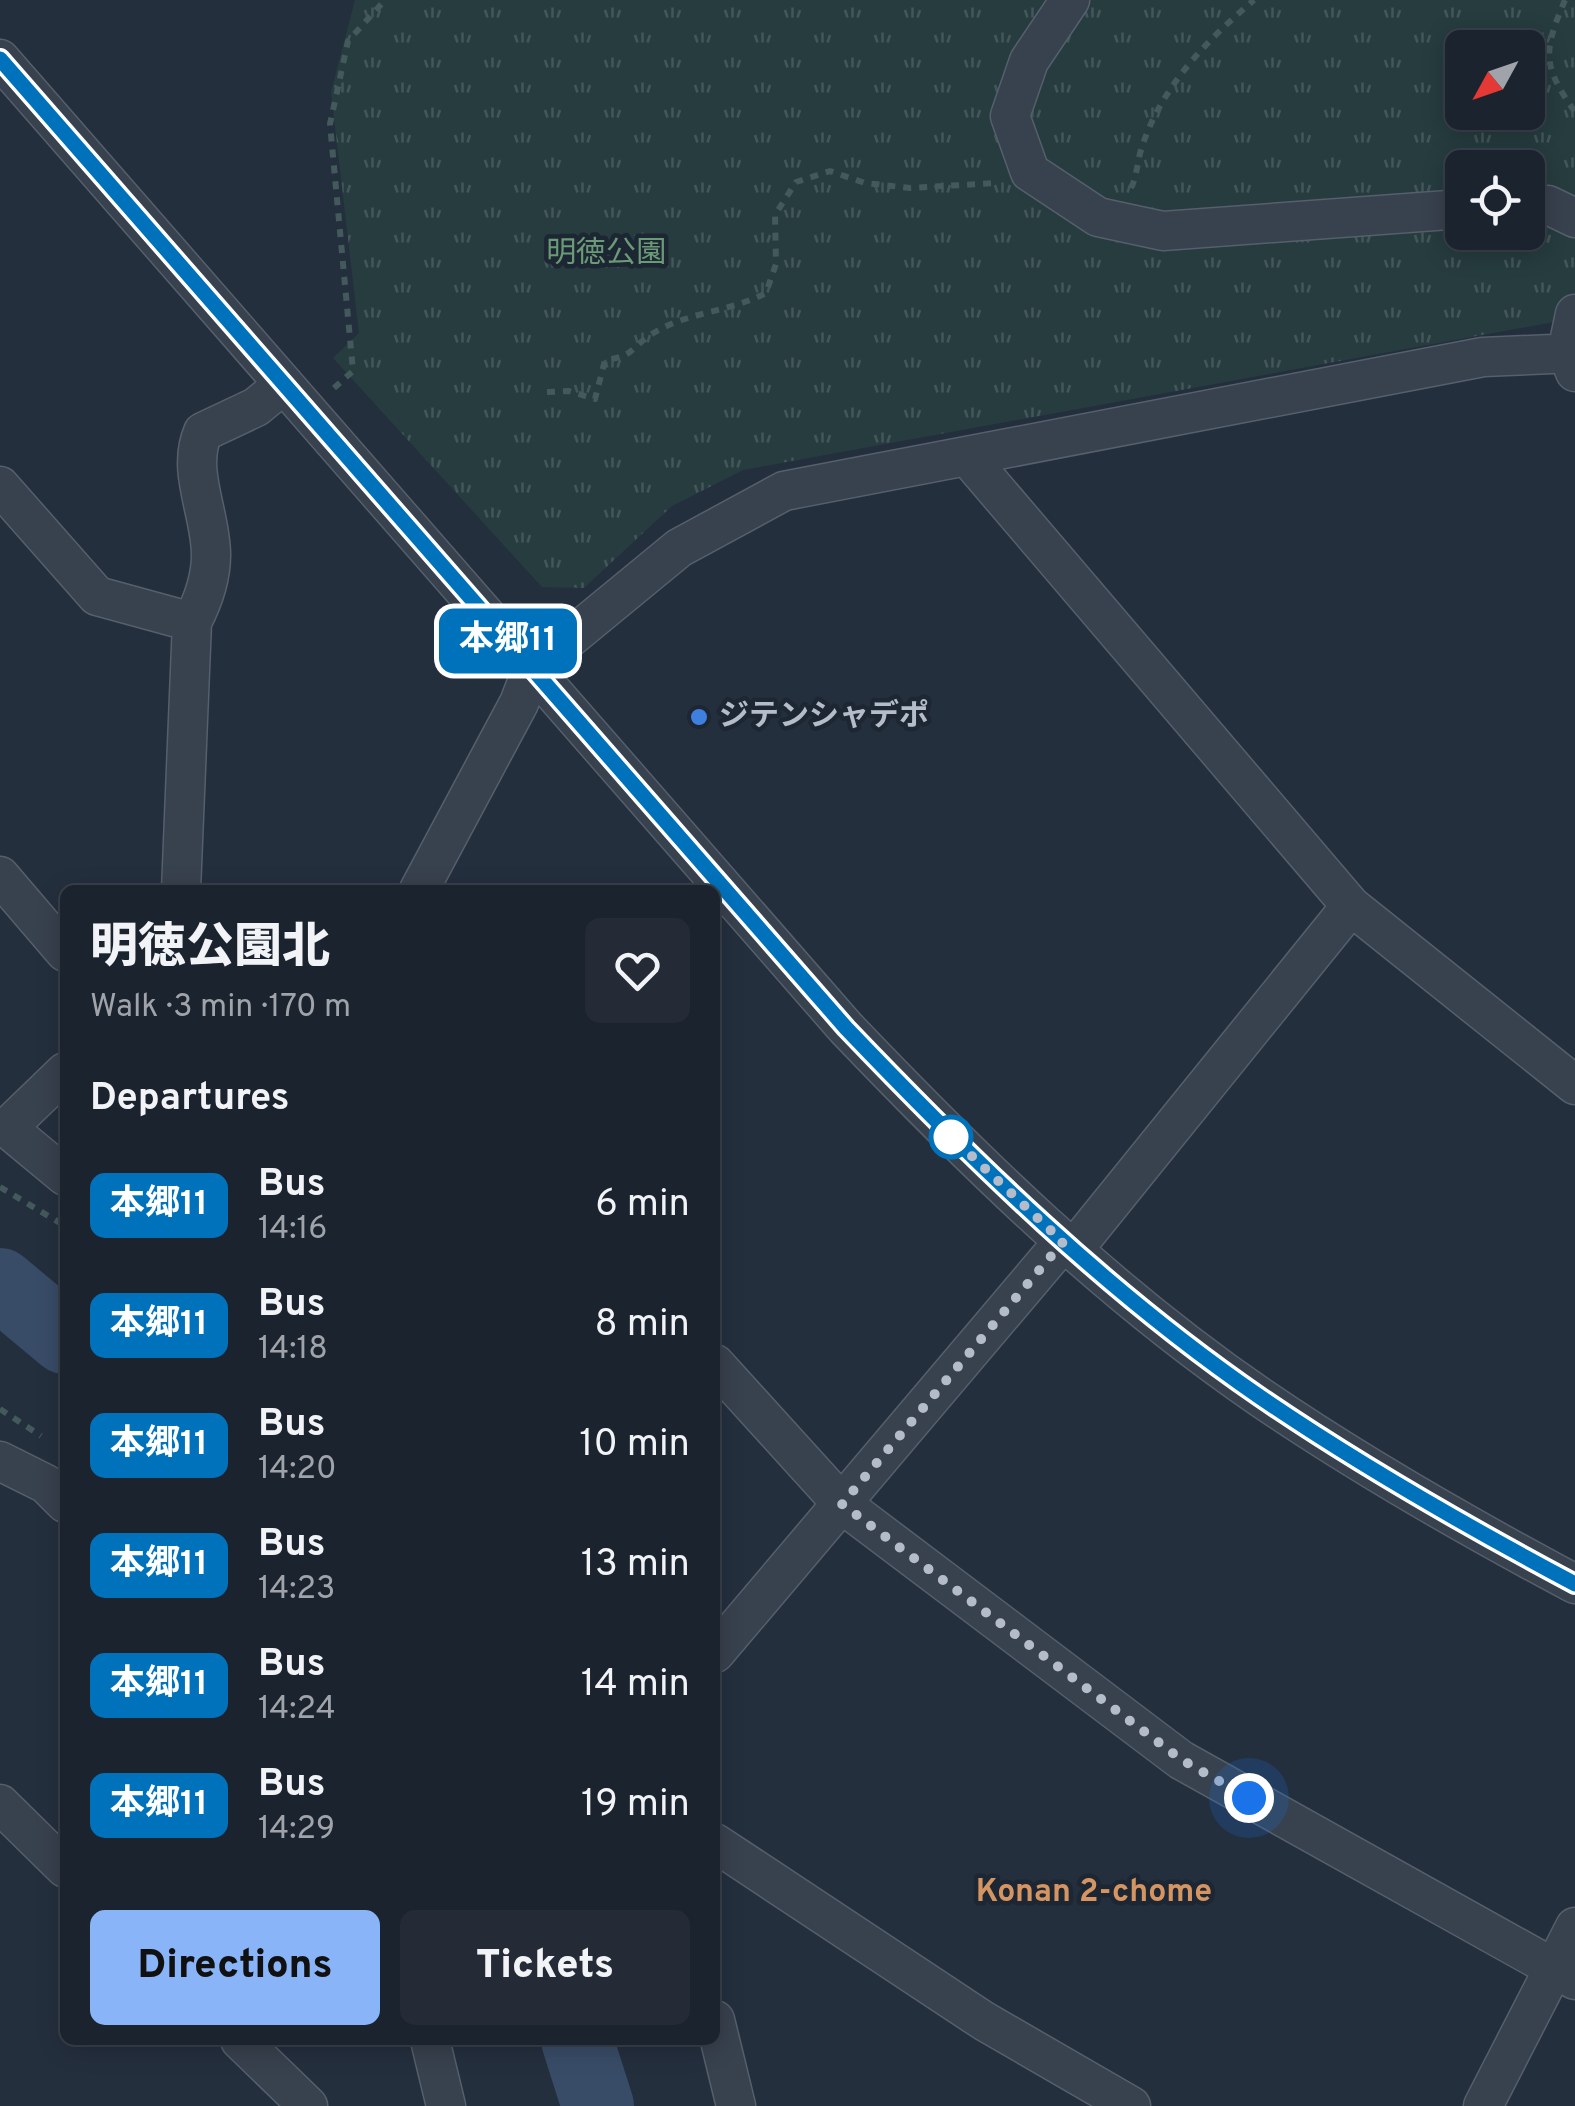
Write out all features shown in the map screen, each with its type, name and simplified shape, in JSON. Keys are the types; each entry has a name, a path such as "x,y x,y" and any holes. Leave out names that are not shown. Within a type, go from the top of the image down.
{"street":[{"path":"1070,0 1029,61 1010,116 1030,172 1098,217 1163,230 1445,210"},
{"path":"0,59 846,1028 966,1154 1068,1246 1260,1397 1392,1480 1575,1584"},
{"path":"1545,206 1575,218"},
{"path":"422,885 519,703 532,669 679,548 784,491 1484,357 1572,359 1575,314"},
{"path":"180,885 192,622 204,600 211,554 194,451 203,432 256,408 284,384"},
{"path":"966,456 1352,906 1575,1084"},
{"path":"0,486 97,596 192,622"},
{"path":"0,876 60,946"},
{"path":"720,1647 1068,1246 1352,906"},
{"path":"60,1077 7,1128 60,1172"},
{"path":"720,1370 842,1504 1182,1760 1564,1974"},
{"path":"0,1460 46,1484 60,1498"},
{"path":"0,1804 60,1863"},
{"path":"720,1846 984,2021 1131,2106"},
{"path":"1484,2106 1564,1974 1575,1926"},
{"path":"720,2040 736,2106"},
{"path":"245,2045 308,2106"},
{"path":"431,2045 446,2106"}],"path":[{"path":"308,412 353,370 330,124 348,41 385,0"},
{"path":"1114,220 1134,182 1141,148 1174,80 1223,26 1254,0"},
{"path":"1565,0 1546,56 1555,84 1575,112"},
{"path":"546,392 569,390 596,399 605,360 628,357 651,334 680,322 737,308 766,293 776,264 775,214 796,182 830,171 865,183 910,188 954,185"},
{"path":"0,1187 60,1223"}],"green space":[{"name":"明徳公園","path":"355,0 1575,0 1575,313 1559,321 743,470 672,506 584,588 542,587 333,358 359,333 331,92"}],"waterway":[{"path":"0,1284 60,1334"},
{"path":"579,2045 598,2106"}],"bus line":[{"name":"本郷11","path":"0,59 846,1028 966,1154 1154,1318 1260,1397 1392,1480 1575,1584"}],"place":[{"name":"ジテンシャデポ","path":"699,717"}],"district":[{"name":"Konan 2-chome","path":"1094,1893"}],"route":[{"path":"951,1137 942,1128 1063,1242 842,1504 1182,1760 1249,1798"}]}
